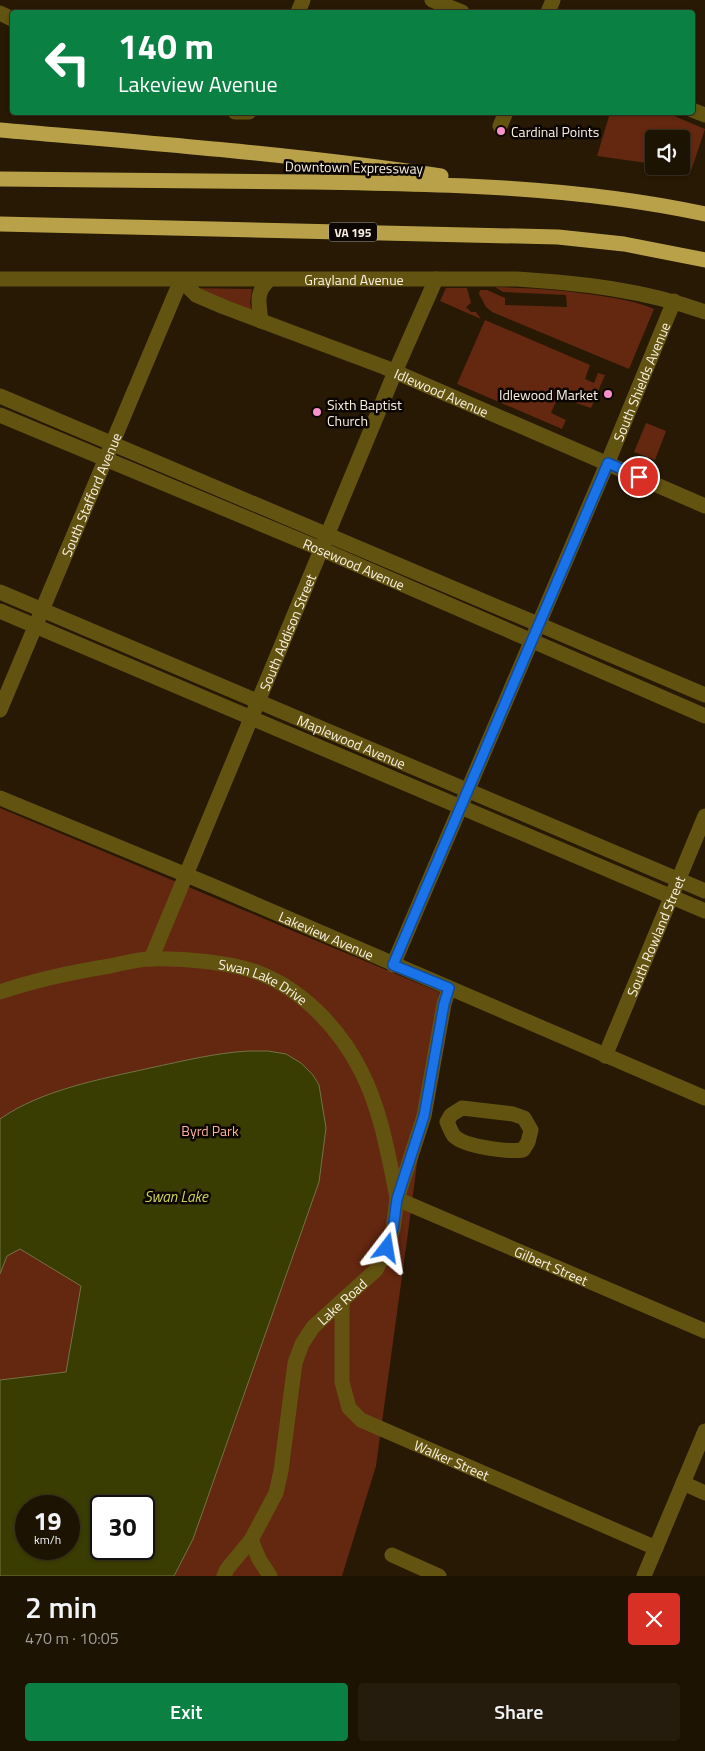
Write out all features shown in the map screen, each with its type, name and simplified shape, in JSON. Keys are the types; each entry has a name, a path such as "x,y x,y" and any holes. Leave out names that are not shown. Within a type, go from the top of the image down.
{"highway":[{"path":"0,130 184,146 367,165 532,189"},
{"name":"Downtown Expressway","path":"0,179 430,184 532,189 670,207 705,214"},
{"name":"VA 195","path":"0,224 558,237 624,244 705,260"}],"street":[{"path":"432,0 457,10"},
{"name":"Grayland Avenue","path":"0,279 517,279 568,282 613,289 674,301 705,312"},
{"name":"Idlewood Avenue","path":"181,280 196,295 395,372 705,506"},
{"name":"South Stafford Avenue","path":"0,710 181,280"},
{"path":"261,320 258,295 263,285 269,280"},
{"name":"South Addison Street","path":"151,959 395,372 436,280"},
{"name":"South Shields Avenue","path":"393,965 608,463 674,301"},
{"name":"Rosewood Avenue","path":"0,396 112,444 532,640 705,716"},
{"name":"Rosewood Avenue","path":"0,415 106,459 539,624 705,695"},
{"name":"Maplewood Avenue","path":"0,592 705,891"},
{"name":"Maplewood Avenue","path":"0,611 705,911"},
{"name":"Lakeview Avenue","path":"0,798 186,874 393,965 705,1098"},
{"name":"South Rowland Street","path":"605,1056 705,816"},
{"name":"Swan Lake Drive","path":"0,992 82,971 151,959 206,962 234,966 257,972 290,989 312,1007 334,1030 348,1048 361,1070 370,1089 382,1126 397,1199"},
{"name":"Lake Road","path":"224,1576 227,1569 250,1540 276,1493 281,1471 295,1362 302,1344 313,1327 376,1270 387,1248 393,1229 397,1199 424,1116 444,1004 449,988"},
{"path":"462,1108 513,1114 524,1118 531,1130 528,1142 523,1150 515,1151 462,1142 453,1135 447,1122 451,1114 462,1108"},
{"path":"424,1116 447,1122"},
{"name":"Gilbert Street","path":"397,1199 705,1331"},
{"name":"Walker Street","path":"342,1301 342,1382 349,1408 361,1420 656,1548"},
{"path":"644,1576 705,1431"},
{"path":"683,1483 705,1492"},
{"path":"250,1540 270,1576"},
{"path":"392,1555 439,1576"}],"green space":[{"path":"609,115 672,115 705,129 691,171 690,130 645,130 645,163 597,156"},
{"path":"495,287 588,294 629,301 654,309 629,369 492,312 486,307 479,294 480,290 487,290 505,298 505,305 567,307 566,295 503,292"},
{"path":"192,288 252,289 250,303 253,314"},
{"path":"446,288 467,288 471,303 466,307 471,312 476,312 481,319 440,301"},
{"path":"485,320 590,365 585,379 594,383 598,373 605,375 591,408 558,397 551,413 566,420 562,429 457,384"},
{"path":"646,423 666,431 655,460 634,452"},
{"name":"Byrd Park","path":"0,808 439,992 376,1466 342,1576 0,1576"}],"water":[{"name":"Swan Lake","path":"268,1051 286,1054 301,1063 313,1075 319,1085 326,1128 319,1182 193,1539 174,1576 0,1576 0,1380 66,1372 81,1286 20,1249 7,1256 0,1274 0,1119 34,1100 72,1087 211,1055"}],"place":[{"name":"Cardinal Points","path":"501,131"},
{"name":"Idlewood Market","path":"608,394"},
{"name":"Sixth Baptist Church","path":"317,412"}],"route":[{"path":"387,1248 393,1229 397,1199 424,1116 444,1004 449,988 393,965 608,463 639,477"}]}
